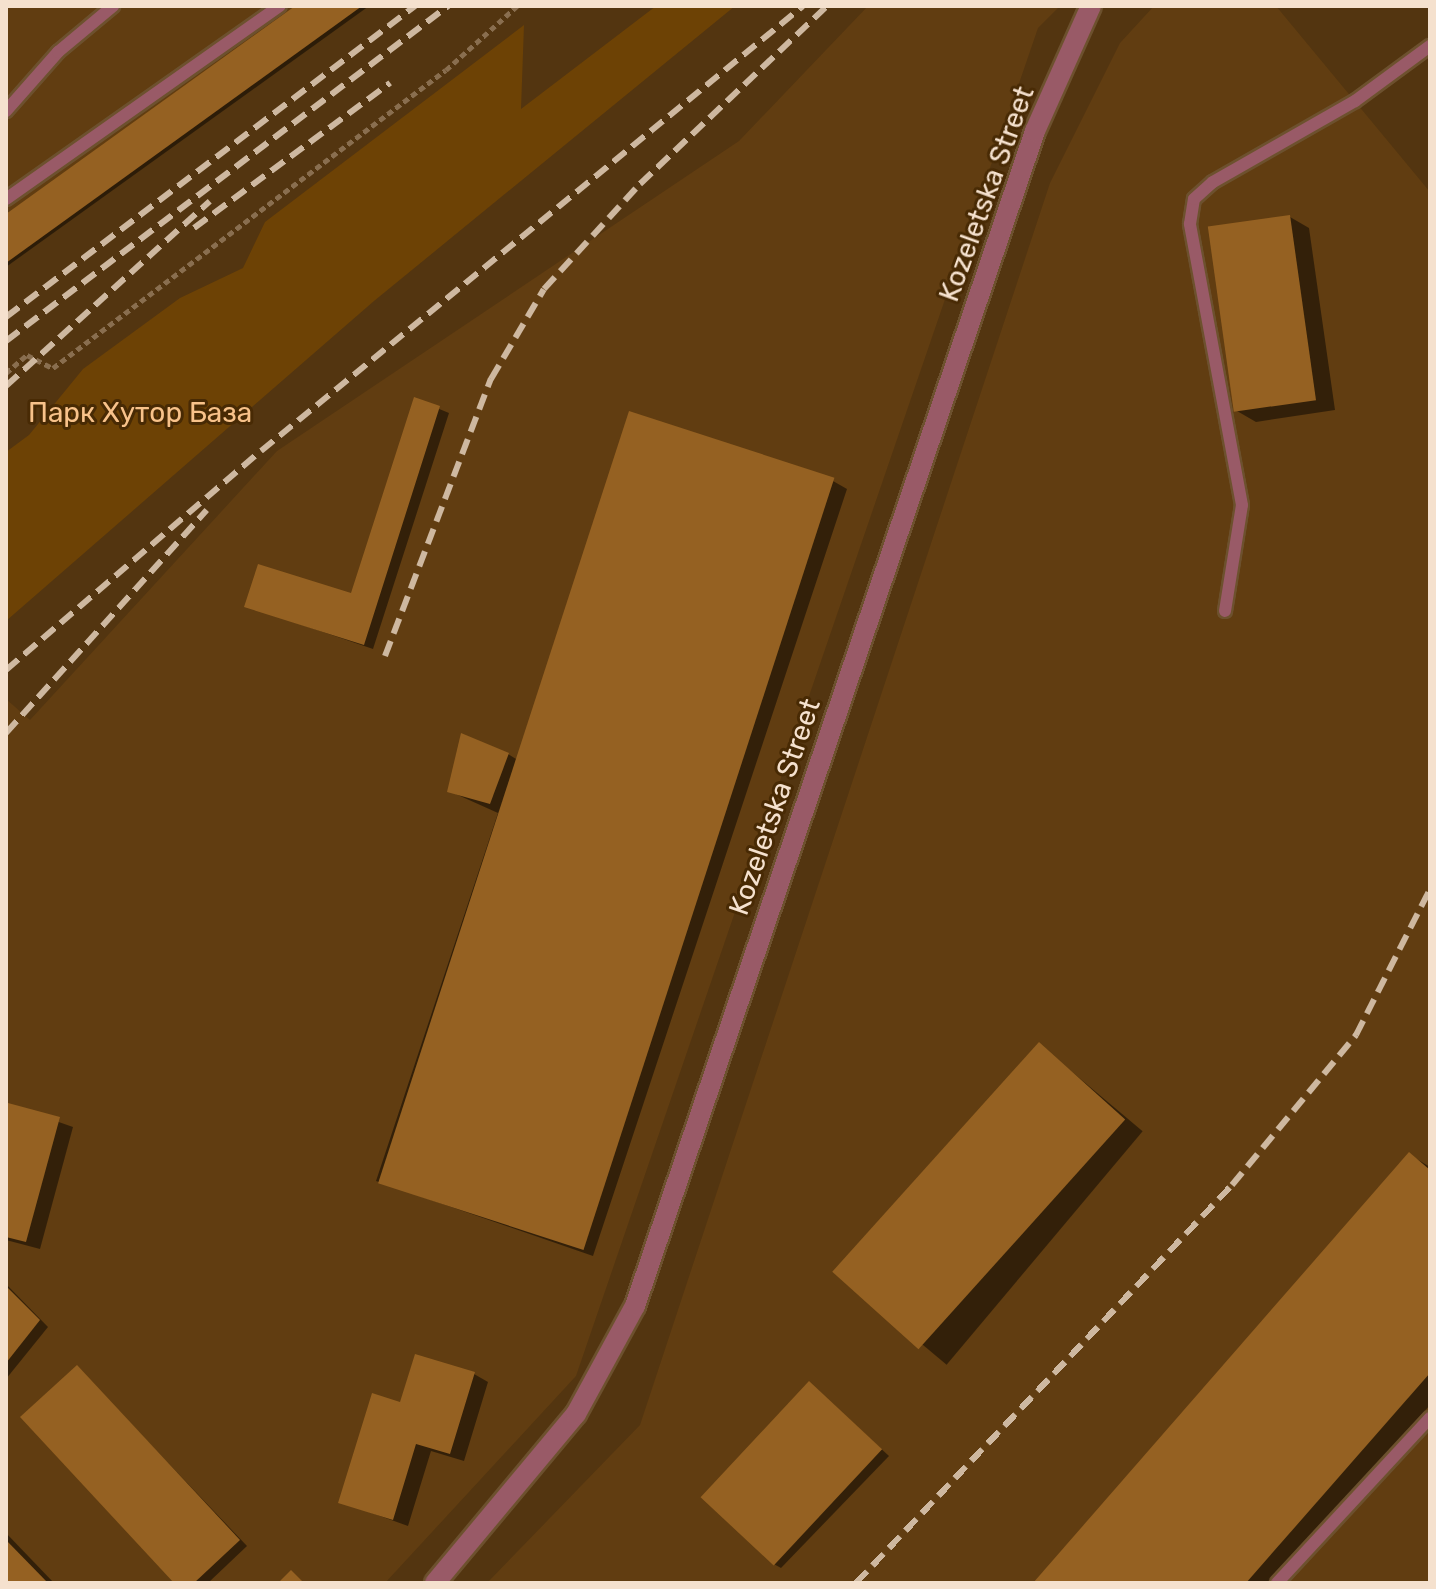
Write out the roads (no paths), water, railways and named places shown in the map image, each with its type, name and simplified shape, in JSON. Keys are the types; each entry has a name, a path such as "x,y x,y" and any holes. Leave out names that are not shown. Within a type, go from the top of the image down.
{"street":[{"name":"Kozeletska Street","path":"435,1583 576,1414 635,1306 1035,131 1091,6"}],"lane":[{"path":"6,111 58,52 113,6"},
{"path":"6,199 280,6"},
{"path":"1225,611 1242,505 1190,224 1194,199 1213,182 1355,101 1430,46"},
{"path":"1277,1583 1430,1418"}],"railway":[{"path":"6,317 415,6"},
{"path":"6,341 448,6"},
{"path":"6,670 261,451 803,6"},
{"path":"385,656 491,379 544,289 640,184 827,6"},
{"path":"194,228 390,83"},
{"path":"6,386 210,201"},
{"path":"6,733 207,510"},
{"path":"856,1583 1232,1185 1356,1035 1430,889"}],"park label":[{"name":"Парк Хутор База","path":"140,413"}]}
